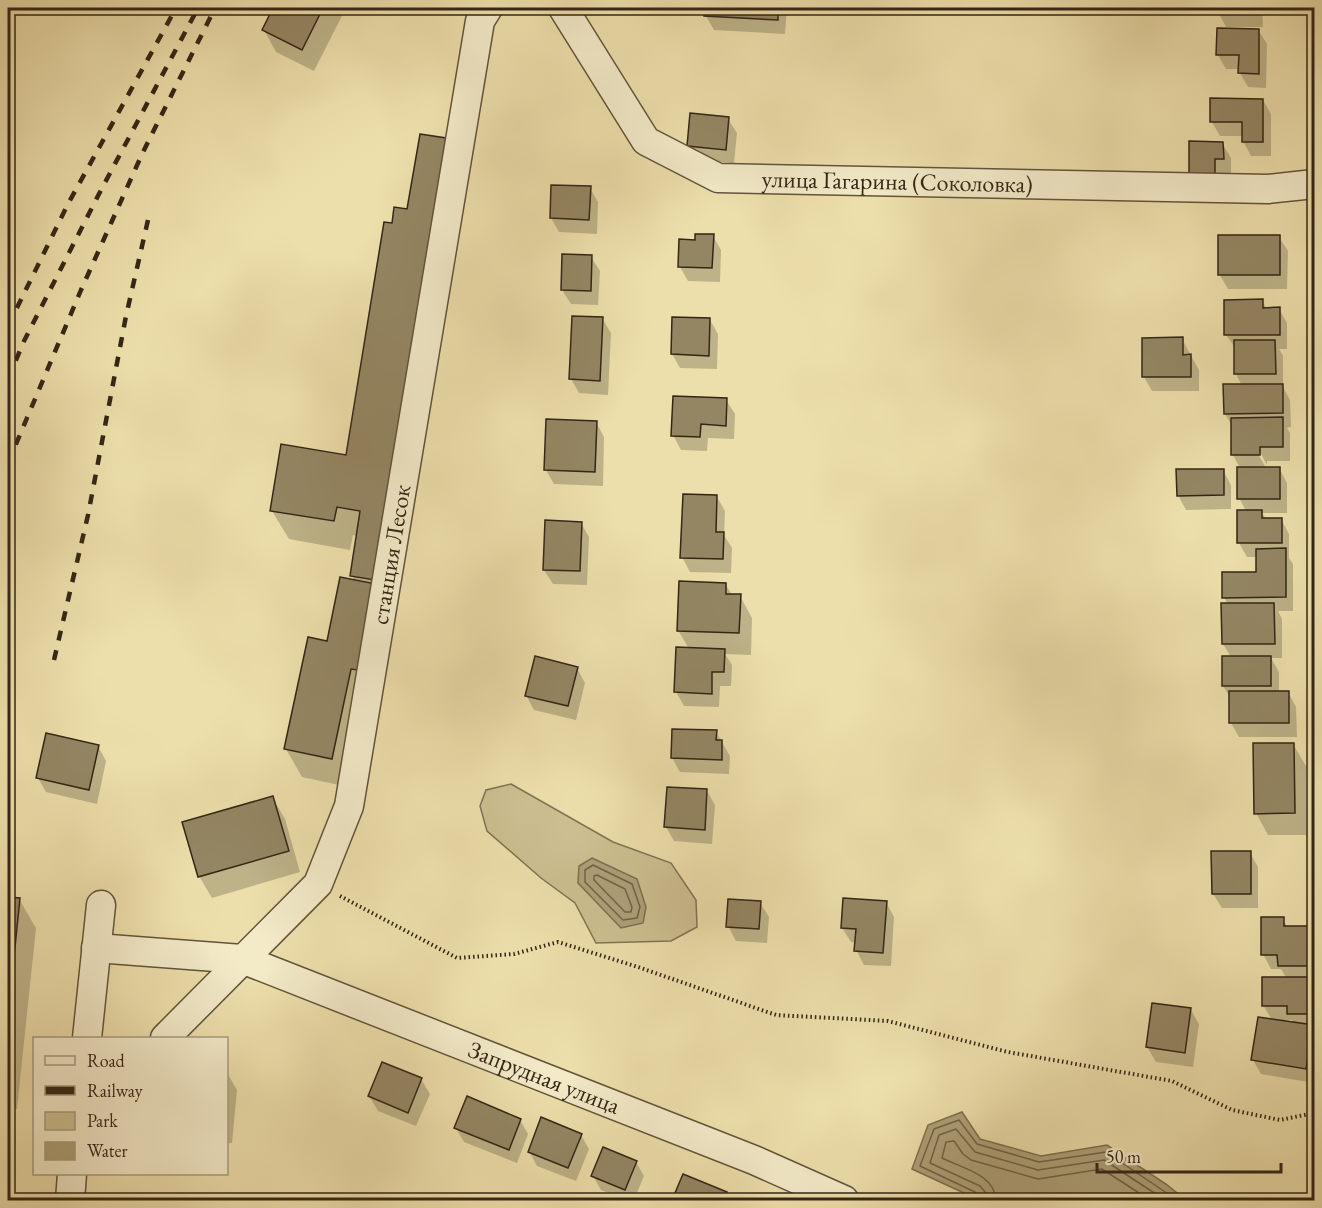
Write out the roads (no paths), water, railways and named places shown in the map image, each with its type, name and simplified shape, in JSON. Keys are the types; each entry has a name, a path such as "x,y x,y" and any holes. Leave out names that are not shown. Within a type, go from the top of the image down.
{"street":[{"name":"станция Лесок","path":"166,1037 318,884 350,806 480,21 488,8"},
{"name":"улица Гагарина (Соколовка)","path":"563,8 646,141 717,178 1268,189 1314,184"},
{"path":"87,1037 101,905"},
{"name":"Запрудная улица","path":"96,948 242,959 743,1156 844,1200"},
{"path":"70,1200 72,1175"}],"water":[{"path":"592,858 637,879 646,907 643,923 621,928 578,883 579,866"},
{"path":"962,1112 980,1139 1041,1156 1107,1145 1186,1200 979,1200 912,1169 928,1125"}],"railway":[{"path":"8,326 68,204 176,8"},
{"path":"8,379 24,341 101,190 198,8"},
{"path":"8,463 81,290 143,152 215,8"},
{"path":"54,660 88,515 126,316 148,220"}]}
